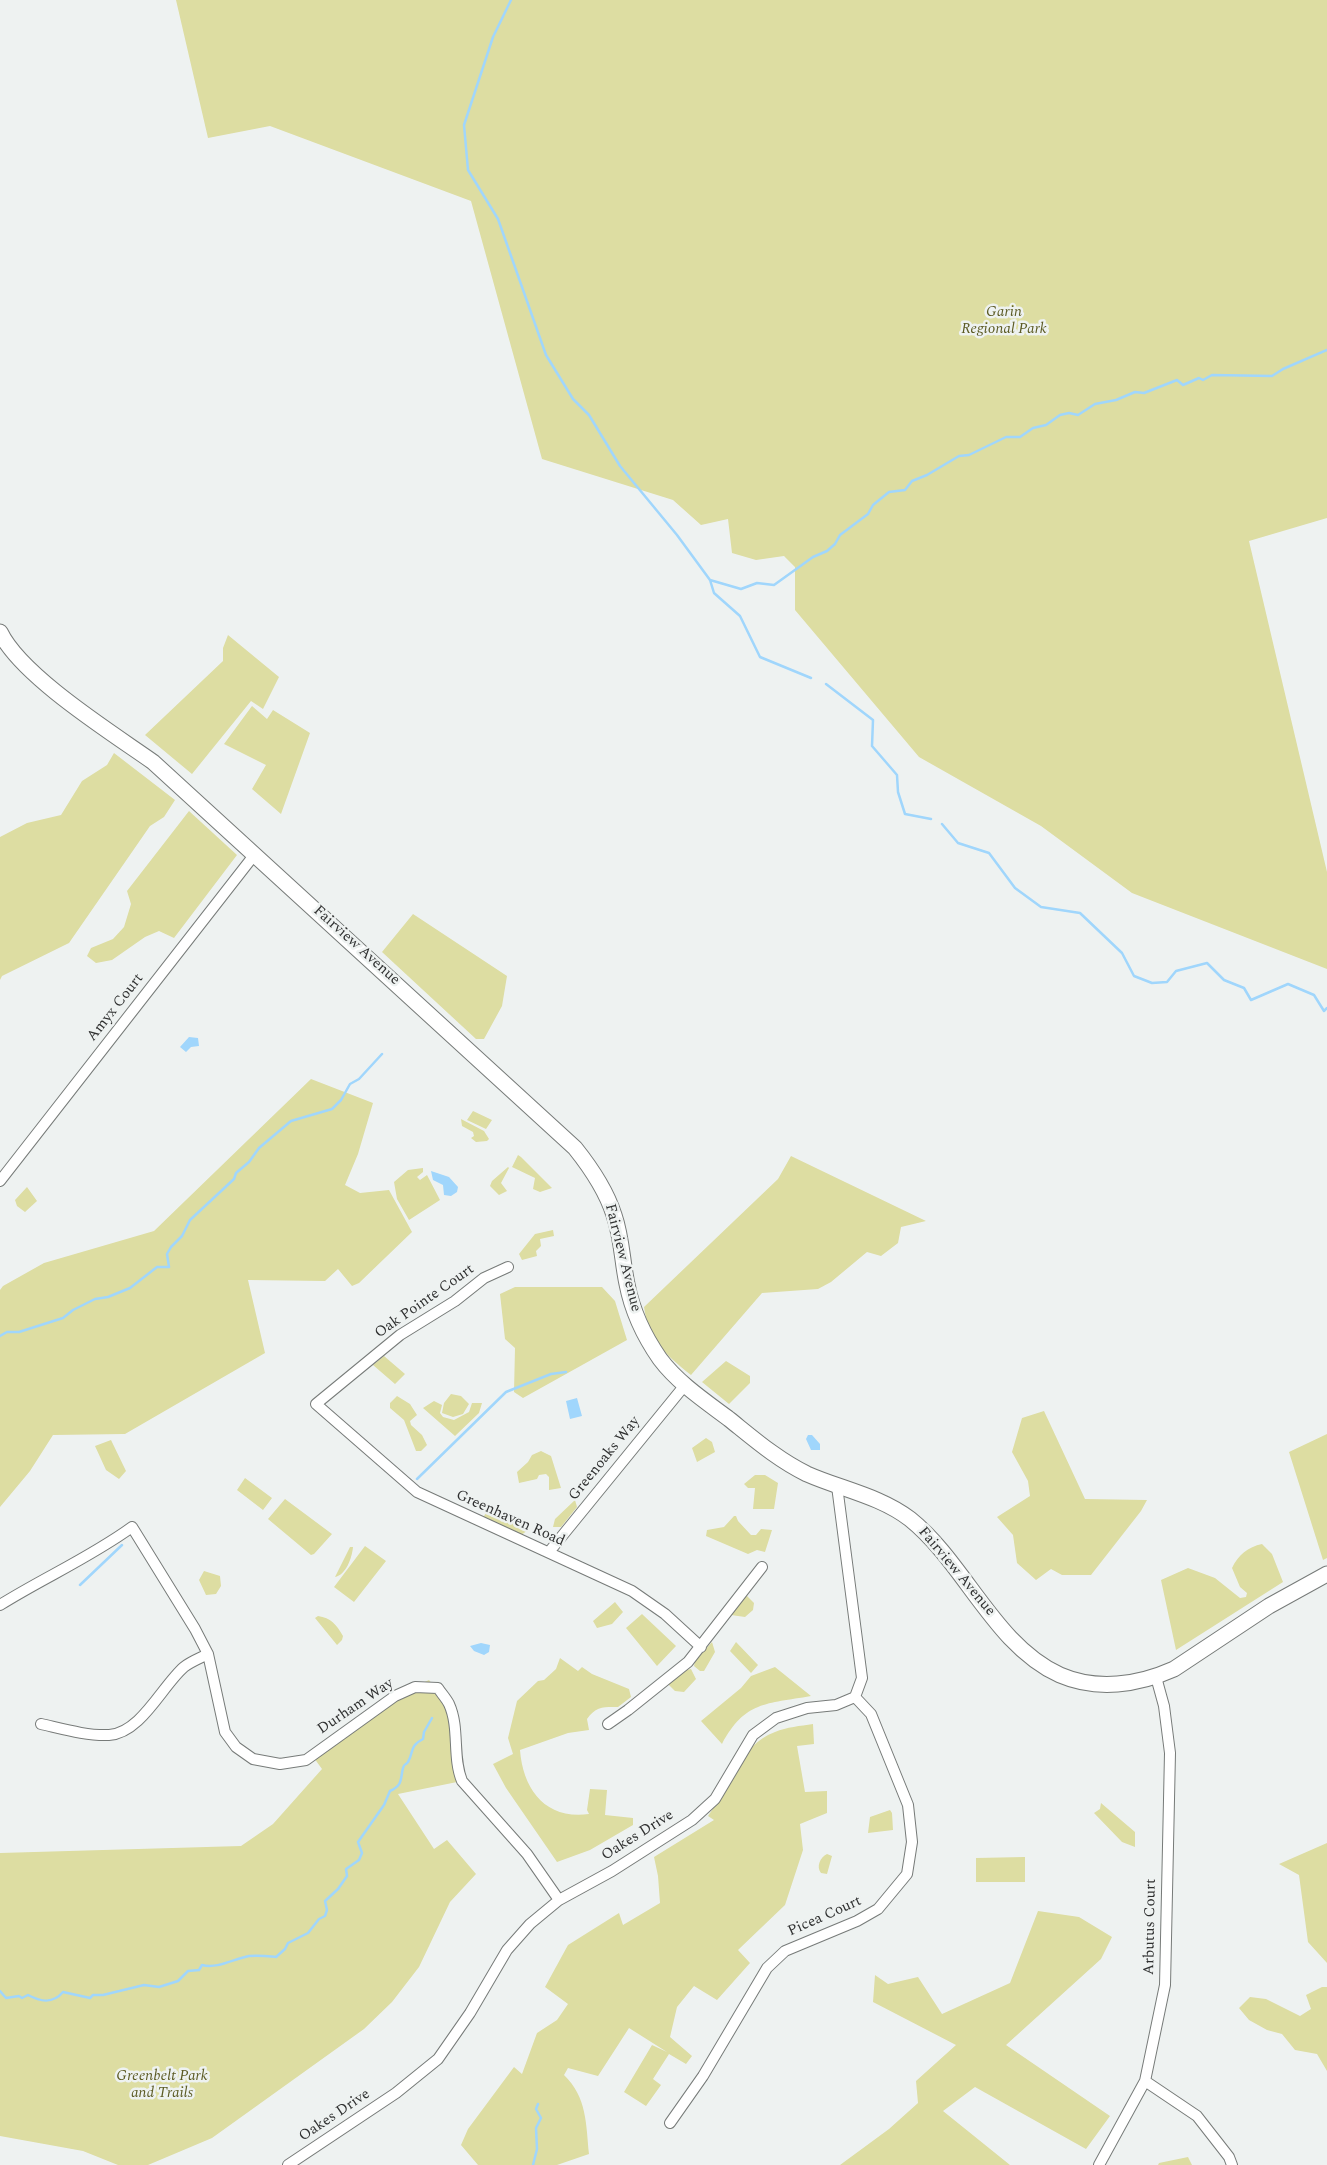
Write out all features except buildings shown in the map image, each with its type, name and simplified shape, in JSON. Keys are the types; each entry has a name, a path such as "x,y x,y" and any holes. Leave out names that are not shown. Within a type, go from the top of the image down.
{"main road":[{"name":"Fairview Avenue","path":"0,632 19,659 41,678 153,762 575,1148 588,1164 607,1196 614,1214 621,1242 626,1282 635,1312 658,1355 684,1384 780,1459 808,1474 896,1510 923,1530 1015,1642 1041,1664 1060,1675 1090,1683 1127,1684 1156,1677 1174,1669 1285,1596 1327,1574"}],"street":[{"name":"Amyx Court","path":"0,1181 255,854"},
{"name":"Oak Pointe Court","path":"316,1404 400,1334 455,1301 484,1278 508,1267"},
{"name":"Greenoaks Way","path":"549,1552 684,1384"},
{"name":"Greenhaven Road","path":"316,1404 417,1492 632,1591 665,1614 701,1647"},
{"path":"837,1486 862,1678 855,1697"},
{"name":"Durham Way","path":"0,1605 132,1527 195,1629 208,1654 225,1732 236,1747 253,1759 280,1764 306,1760 395,1696 415,1687 438,1688 449,1705 454,1721 456,1768 462,1781 527,1854 558,1900"},
{"path":"608,1724 688,1662 762,1566"},
{"path":"41,1724 73,1731 110,1735 122,1731 140,1719 184,1666 208,1654"},
{"name":"Arbutus Court","path":"1099,2165 1145,2081 1165,1985 1170,1753 1164,1706 1156,1677"},
{"name":"Oakes Drive","path":"288,2165 396,2093 438,2059 470,2013 507,1950 530,1924 558,1900 612,1871 692,1820 715,1799 753,1735 776,1718 807,1708 836,1705 855,1697"},
{"name":"Picea Court","path":"670,2123 703,2076 768,1968 785,1951 857,1921 878,1909 907,1874 912,1842 908,1805 871,1714 855,1697"},
{"path":"1145,2081 1197,2116 1229,2157 1232,2165"}],"green space":[{"name":"Garin Regional Park","path":"176,0 1327,0 1327,518 1249,541 1327,872 1327,969 1132,893 1041,826 919,757 795,610 795,567 784,556 756,560 732,553 728,519 701,525 673,500 542,459 471,201 270,126 208,138"},
{"path":"228,635 279,677 263,709 251,701 192,774 145,735 223,661 223,648"},
{"path":"252,706 267,719 273,710 310,733 281,814 252,789 266,765 224,744"},
{"path":"114,753 175,800 164,817 150,826 69,943 2,976 0,980 0,837 27,823 61,815 82,781 107,765"},
{"path":"189,811 237,855 174,938 159,931 145,937 112,960 96,963 87,956 91,948 113,939 124,927 131,904 127,891"},
{"path":"413,914 507,976 502,1006 484,1039 476,1039 382,952"},
{"path":"311,1079 373,1103 358,1154 345,1185 360,1193 389,1190 412,1232 359,1283 352,1286 338,1269 325,1281 248,1280 265,1353 125,1434 53,1435 30,1471 0,1507 0,1290 3,1286 44,1263 154,1231"},
{"path":"473,1111 492,1120 486,1129 467,1120"},
{"path":"461,1119 484,1131 489,1139 476,1142 471,1138 474,1136 473,1132 462,1126"},
{"path":"518,1155 552,1188 540,1192 533,1189 535,1178 512,1167"},
{"path":"791,1156 926,1221 901,1227 898,1243 881,1256 867,1252 831,1282 818,1289 762,1293 691,1375 666,1353 654,1338 646,1319 644,1307 778,1179"},
{"path":"508,1167 501,1183 507,1191 499,1195 490,1186 492,1181"},
{"path":"423,1168 423,1172 417,1177 420,1180 427,1175 440,1200 409,1220 397,1199 394,1182 408,1170"},
{"path":"27,1187 37,1201 25,1212 17,1206 15,1200"},
{"path":"553,1230 554,1236 540,1239 541,1246 536,1251 537,1256 522,1260 519,1254 535,1234"},
{"path":"515,1287 602,1287 615,1301 627,1340 523,1398 514,1392 515,1348 505,1339 500,1294"},
{"path":"384,1356 405,1374 395,1384 373,1365"},
{"path":"726,1361 750,1376 750,1383 729,1404 702,1382"},
{"path":"451,1394 461,1396 469,1404 463,1414 453,1417 442,1413 444,1403"},
{"path":"397,1396 410,1404 417,1415 410,1421 411,1425 422,1435 427,1445 421,1451 416,1451 404,1420 390,1408 390,1403"},
{"path":"434,1401 442,1405 440,1413 443,1417 454,1420 469,1412 472,1403 482,1403 479,1413 455,1436 423,1408"},
{"path":"1044,1411 1085,1499 1147,1500 1141,1511 1091,1575 1062,1575 1051,1569 1036,1580 1017,1563 1013,1535 997,1517 1030,1496 1028,1481 1012,1452 1022,1418"},
{"path":"1327,1434 1327,1558 1323,1560 1289,1452"},
{"path":"706,1438 712,1442 715,1452 697,1462 692,1448"},
{"path":"111,1440 126,1471 119,1479 106,1470 95,1446"},
{"path":"541,1451 551,1456 561,1488 549,1490 549,1477 546,1474 539,1475 537,1479 519,1483 517,1472 528,1462 532,1455"},
{"path":"755,1475 765,1475 778,1483 774,1509 753,1509 755,1488 748,1488 744,1484"},
{"path":"245,1478 272,1498 263,1510 237,1490"},
{"path":"285,1499 332,1534 314,1554 311,1555 268,1519"},
{"path":"575,1500 577,1507 561,1527 553,1527 555,1519"},
{"path":"488,1509 530,1529 521,1535 483,1518"},
{"path":"734,1516 751,1535 756,1535 761,1529 772,1530 765,1552 757,1550 748,1554 706,1536 707,1530 724,1527"},
{"path":"1262,1544 1272,1554 1283,1582 1176,1650 1161,1580 1188,1568 1215,1578 1240,1598 1246,1597 1247,1593 1240,1587 1232,1568 1244,1552"},
{"path":"365,1546 386,1561 354,1602 334,1587"},
{"path":"350,1547 353,1547 348,1565 339,1576 335,1577"},
{"path":"204,1571 220,1576 221,1586 216,1594 206,1595 199,1580"},
{"path":"746,1595 754,1603 753,1610 745,1617 731,1615"},
{"path":"615,1602 623,1612 612,1624 597,1628 593,1621"},
{"path":"642,1614 676,1646 657,1666 626,1628"},
{"path":"318,1616 330,1620 343,1636 337,1645 315,1618"},
{"path":"712,1642 715,1652 704,1671 700,1671 694,1666 695,1661"},
{"path":"736,1642 758,1665 751,1673 730,1651"},
{"path":"560,1658 578,1671 582,1667 592,1674 629,1689 631,1697 618,1707 597,1709 587,1719 589,1730 568,1733 520,1750 526,1778 532,1789 549,1807 574,1815 589,1814 587,1810 590,1789 607,1790 605,1815 633,1818 633,1825 590,1850 557,1862 506,1788 493,1764 513,1754 508,1738 517,1701 538,1681 544,1680 556,1669"},
{"path":"775,1667 811,1696 769,1703 748,1712 739,1719 722,1744 701,1721 741,1688 751,1676"},
{"path":"691,1669 696,1679 684,1692 675,1691 668,1684 687,1670"},
{"name":"Greenbelt Park and Trails","path":"429,1680 449,1705 462,1781 398,1794 434,1849 447,1840 476,1874 450,1902 419,1967 392,2002 364,2029 212,2138 148,2165 118,2165 83,2151 0,2136 0,1853 241,1846 273,1824 322,1769 314,1758 395,1696"},
{"path":"813,1724 814,1744 797,1746 805,1792 827,1791 827,1813 800,1824 803,1850 785,1905 738,1950 750,1963 717,2000 694,1986 677,2007 670,2037 692,2056 686,2064 669,2054 653,2079 661,2085 646,2106 624,2092 652,2045 667,2052 629,2028 598,2076 568,2068 564,2075 572,2083 581,2102 586,2122 589,2154 557,2165 478,2165 461,2145 468,2129 514,2067 522,2074 537,2033 557,2020 568,2004 545,1987 568,1945 619,1913 623,1925 660,1903 658,1876 654,1857 714,1820 708,1816 736,1768 752,1747 763,1738 775,1732"},
{"path":"1101,1803 1135,1832 1135,1847 1122,1842 1094,1813 1100,1809"},
{"path":"890,1810 892,1813 893,1830 868,1833 870,1817"},
{"path":"1327,1843 1327,1963 1308,1942 1299,1875 1279,1864"},
{"path":"827,1854 832,1856 827,1874 821,1873 819,1865"},
{"path":"1025,1857 1025,1882 976,1882 976,1858"},
{"path":"1038,1911 1079,1917 1112,1937 1101,1959 1006,2045 1110,2116 1086,2149 975,2087 943,2111 1010,2165 840,2165 889,2129 918,2103 916,2081 956,2045 873,2002 875,1975 888,1984 918,1977 942,2014 1010,1983"},
{"path":"1322,1987 1327,1987 1327,2071 1317,2054 1295,2050 1282,2034 1267,2030 1249,2020 1239,2008 1250,1997 1266,1999 1300,2016 1311,2009 1306,1995"},
{"path":"1188,2157 1192,2165 1158,2165 1159,2163"}],"water":[{"path":"189,1037 198,1038 199,1046 191,1047 186,1052 180,1047"},
{"path":"431,1171 449,1177 458,1187 457,1192 451,1196 444,1195 443,1185 433,1180"},
{"path":"577,1398 582,1416 570,1419 566,1401"},
{"path":"808,1435 812,1435 820,1444 820,1450 811,1450 806,1439"},
{"path":"481,1643 490,1645 489,1652 484,1655 474,1651 470,1646"}],"waterway":[{"path":"511,0 493,37 464,125 468,170 498,219 546,355 573,399 589,415 620,466 677,535 710,580 714,593 740,616 760,657 811,678"},
{"path":"710,580 741,589 757,583 774,585 813,557 827,551 835,544 840,535 868,514 873,505 889,492 905,490 912,481 927,475 959,456 969,455 1006,437 1020,437 1033,428 1046,425 1060,415 1069,413 1078,415 1095,404 1116,400 1135,392 1144,393 1177,380 1183,385 1199,378 1203,380 1212,375 1272,376 1283,369 1327,350"},
{"path":"826,684 873,720 872,746 897,775 898,792 905,814 931,819"},
{"path":"942,824 958,843 989,853 1015,888 1041,907 1080,913 1122,953 1134,976 1152,983 1167,982 1176,971 1207,963 1224,980 1244,988 1251,1000 1288,984 1314,995 1324,1011 1327,1008"},
{"path":"0,1336 7,1332 19,1332 63,1318 73,1310 95,1299 108,1297 130,1288 157,1267 169,1267 167,1254 182,1236 190,1220 234,1179 236,1173 249,1162 259,1148 291,1121 332,1109 341,1100 350,1084 359,1079 382,1054"},
{"path":"417,1479 506,1392 551,1374 566,1372"},
{"path":"80,1585 122,1545"},
{"path":"0,1991 6,1998 19,1996 22,1998 28,1995 47,2001 55,1999 63,1992 90,1998 93,1995 103,1995 144,1985 159,1987 178,1981 188,1971 199,1970 202,1965 220,1965 249,1956 276,1957 285,1949 288,1943 308,1933 319,1919 325,1916 327,1910 325,1901 338,1889 347,1876 346,1869 359,1860 362,1853 358,1842 384,1805 390,1791 399,1784 404,1765 408,1762 416,1744 423,1739 424,1732 432,1718"},
{"path":"533,2165 537,2149 536,2128 541,2118 536,2109 538,2104"}]}
